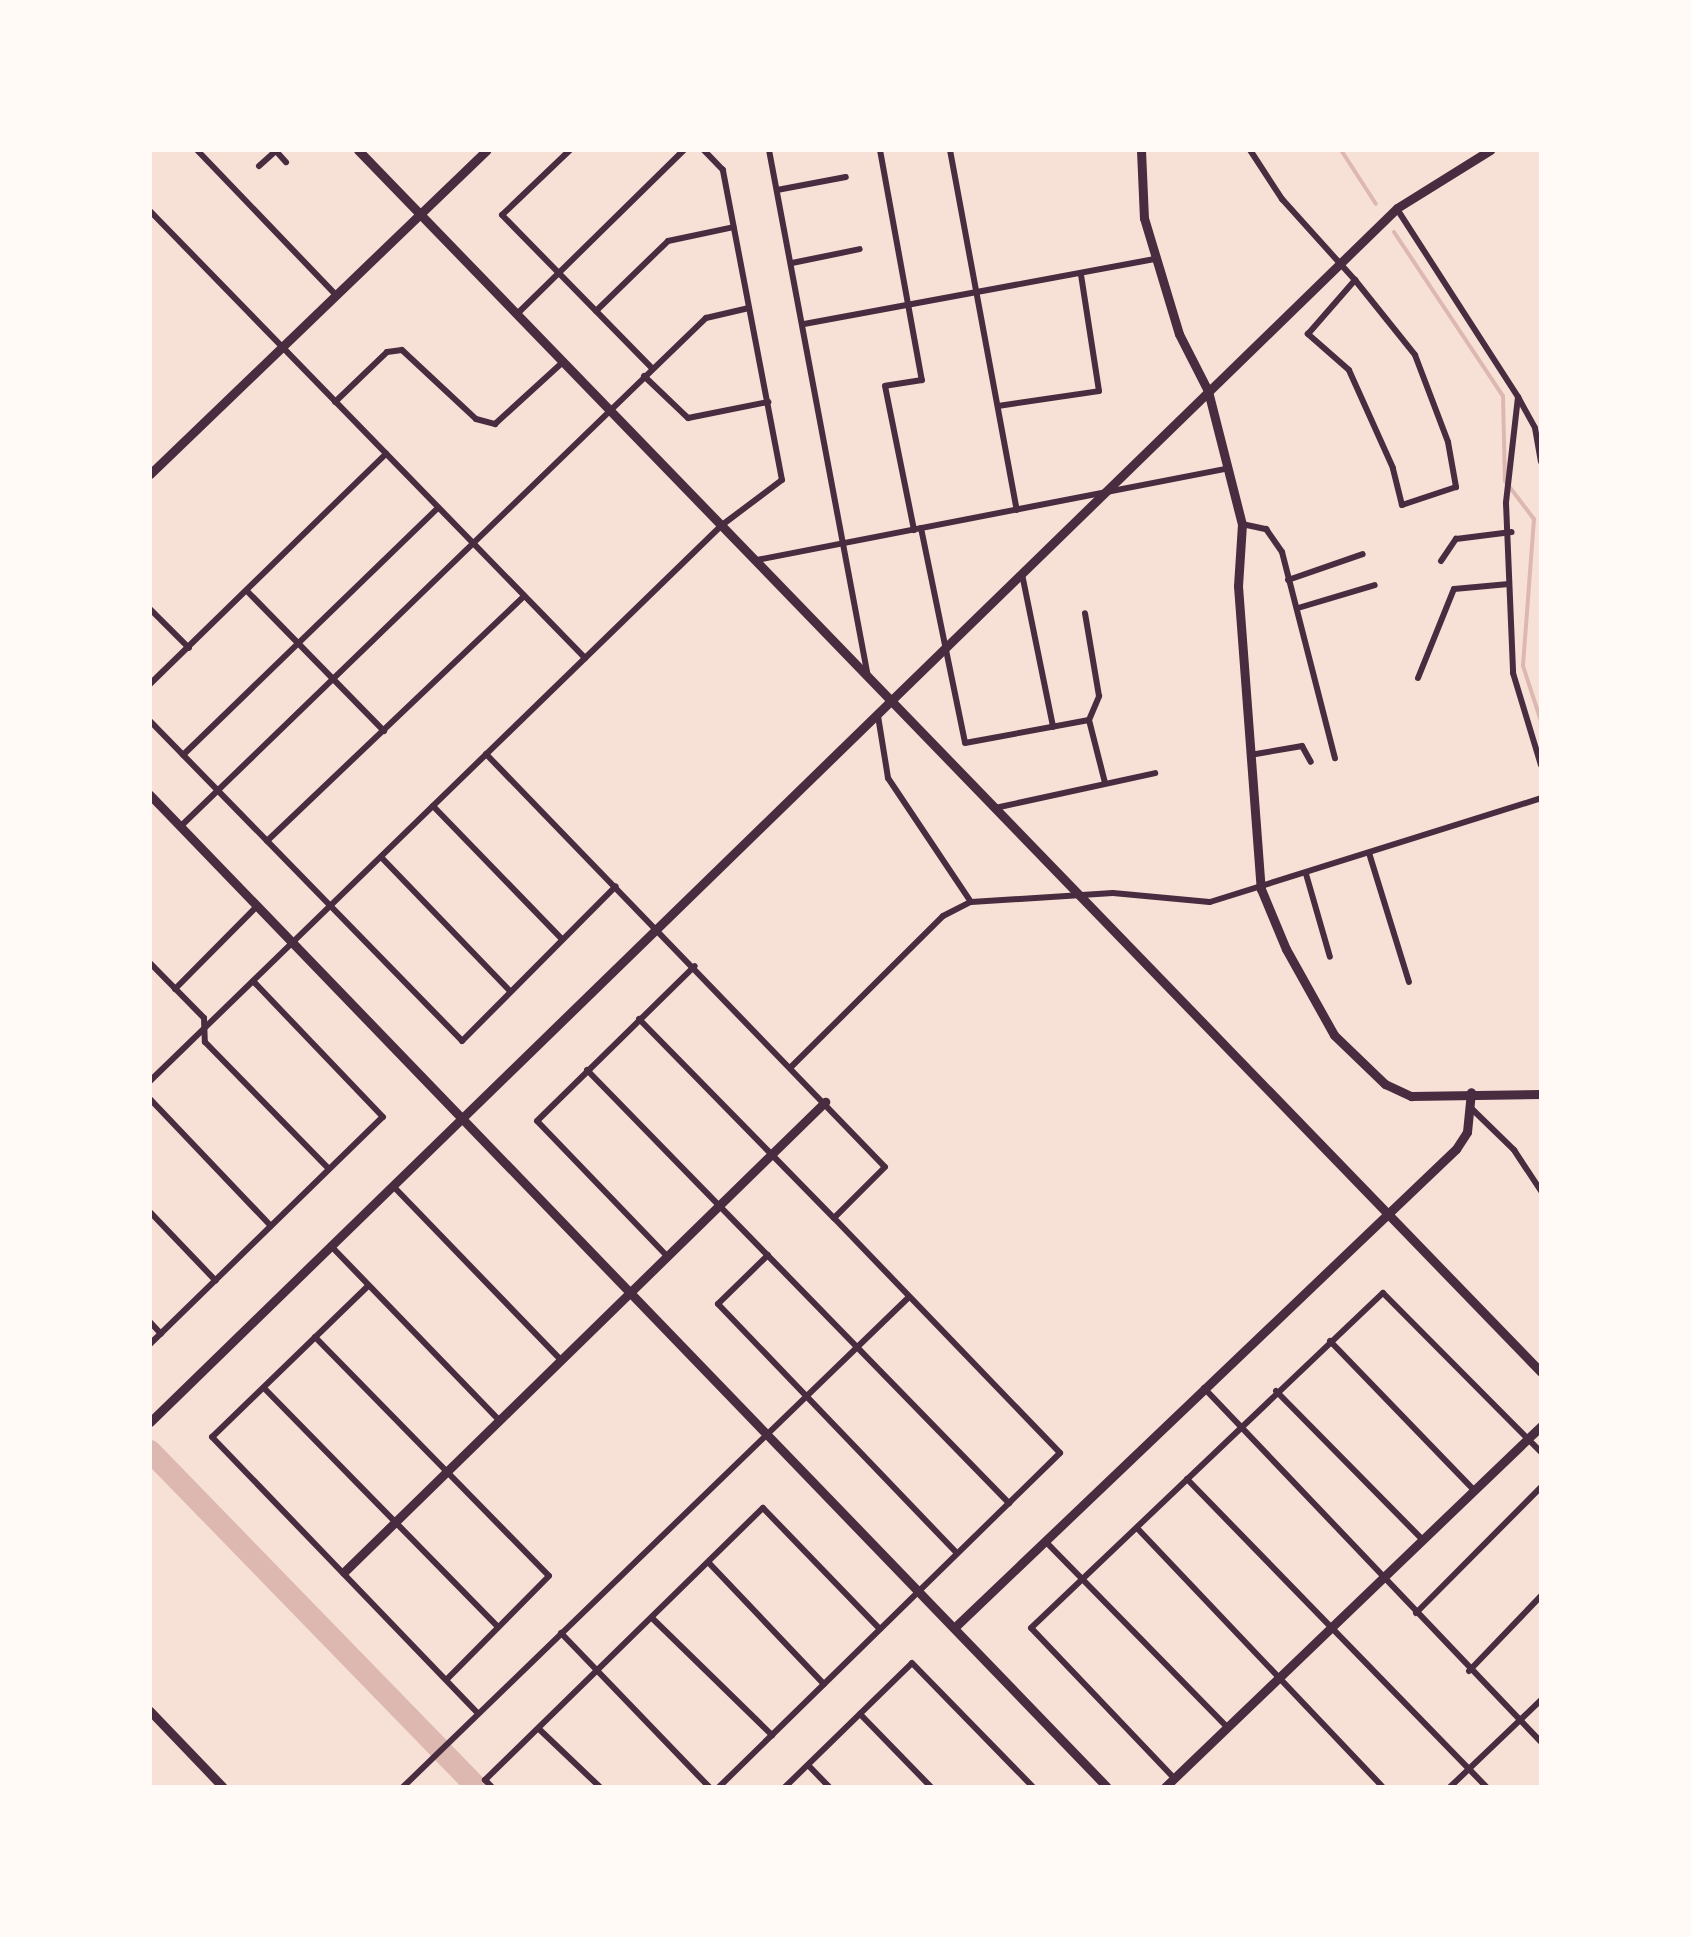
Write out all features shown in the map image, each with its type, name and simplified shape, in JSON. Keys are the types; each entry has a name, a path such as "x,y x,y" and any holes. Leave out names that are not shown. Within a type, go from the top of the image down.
{"street":[{"path":"197,150 336,295"},
{"path":"260,166 277,150 286,162"},
{"path":"358,150 1541,1372"},
{"path":"150,474 487,150"},
{"path":"570,150 502,215 652,368"},
{"path":"517,314 684,150"},
{"path":"150,1081 722,526 782,480 723,170 704,150"},
{"path":"769,150 868,678"},
{"path":"880,150 922,380 885,386 965,743 1089,720"},
{"path":"950,150 1017,510"},
{"path":"1140,150 1144,218 1160,258 1179,334 1208,391 1224,470 1242,524 1238,586 1261,888 1308,994 1357,1062 1410,1096 1470,1092 1541,1094"},
{"path":"1250,150 1338,264 1355,280 1415,355 1448,442 1456,487 1402,505 1393,468 1349,370 1308,334 1355,280"},
{"path":"150,1422 1338,264 1397,208 1490,150"},
{"path":"777,190 846,178"},
{"path":"1397,208 1518,396 1535,428 1541,461"},
{"path":"150,210 585,658"},
{"path":"596,311 668,241 734,228"},
{"path":"792,263 860,249"},
{"path":"804,324 1160,258"},
{"path":"998,406 1099,391 1081,274"},
{"path":"180,827 706,318 749,308"},
{"path":"336,402 387,352 402,350 476,419 496,424 563,362"},
{"path":"644,376 688,418 768,402"},
{"path":"1518,396 1512,480 1506,502 1512,532 1509,584 1513,674 1541,766"},
{"path":"150,684 386,454"},
{"path":"756,560 1224,470"},
{"path":"183,755 438,508"},
{"path":"1242,524 1274,537 1298,608 1335,758"},
{"path":"1441,560 1456,539 1512,532"},
{"path":"1288,580 1363,554"},
{"path":"1022,574 1053,727"},
{"path":"1418,678 1454,589 1509,584"},
{"path":"1298,608 1374,585"},
{"path":"247,591 384,731"},
{"path":"267,841 524,596"},
{"path":"150,609 188,648"},
{"path":"1085,613 1099,696 1089,720 1105,783"},
{"path":"878,716 888,778 972,902"},
{"path":"150,721 462,1041 616,886"},
{"path":"1249,756 1302,746 1311,762"},
{"path":"486,754 792,1066 885,1167 834,1218"},
{"path":"994,808 1155,773"},
{"path":"150,796 1107,1787"},
{"path":"792,1066 943,916 972,902 1078,894 1210,902 1541,798"},
{"path":"433,806 562,939"},
{"path":"1369,852 1409,982"},
{"path":"381,857 510,991"},
{"path":"1306,874 1330,956"},
{"path":"175,989 257,906"},
{"path":"150,964 204,1018 205,1042 330,1170"},
{"path":"666,1256 537,1120 695,966"},
{"path":"150,1344 383,1117 253,981"},
{"path":"639,1019 1060,1453 718,1787"},
{"path":"587,1070 721,1203 856,1348 1009,1503"},
{"path":"954,1628 1202,1387 1456,1149 1472,1109 1470,1092"},
{"path":"150,1099 271,1226"},
{"path":"344,1572 825,1102"},
{"path":"1472,1109 1514,1150 1541,1191"},
{"path":"393,1186 562,1360"},
{"path":"150,1212 216,1281"},
{"path":"331,1246 500,1421"},
{"path":"768,1255 718,1304 958,1554"},
{"path":"368,1286 212,1437 478,1713"},
{"path":"1174,1778 1030,1628 1383,1293 1541,1452"},
{"path":"403,1787 909,1297"},
{"path":"150,1322 161,1334"},
{"path":"315,1337 549,1576 447,1679"},
{"path":"1330,1341 1474,1490"},
{"path":"264,1387 498,1626"},
{"path":"1202,1387 1386,1578 1469,1671 1541,1742"},
{"path":"1276,1391 1424,1540"},
{"path":"1165,1787 1541,1426"},
{"path":"1186,1479 1486,1787"},
{"path":"1416,1613 1541,1487"},
{"path":"492,1787 485,1780 763,1508 880,1629"},
{"path":"1137,1528 1383,1787"},
{"path":"1046,1542 1228,1728"},
{"path":"709,1563 824,1684"},
{"path":"1469,1671 1541,1596"},
{"path":"652,1618 772,1735"},
{"path":"561,1633 709,1787"},
{"path":"784,1787 912,1663 1033,1787"},
{"path":"1450,1787 1541,1700"},
{"path":"150,1711 223,1787"},
{"path":"860,1714 931,1787"},
{"path":"539,1729 600,1787"},
{"path":"808,1765 829,1787"}],"waterway":[{"path":"1341,150 1376,204"},
{"path":"1394,232 1503,396 1505,481 1534,519 1523,666 1541,721"},
{"path":"150,1451 477,1787"}]}
